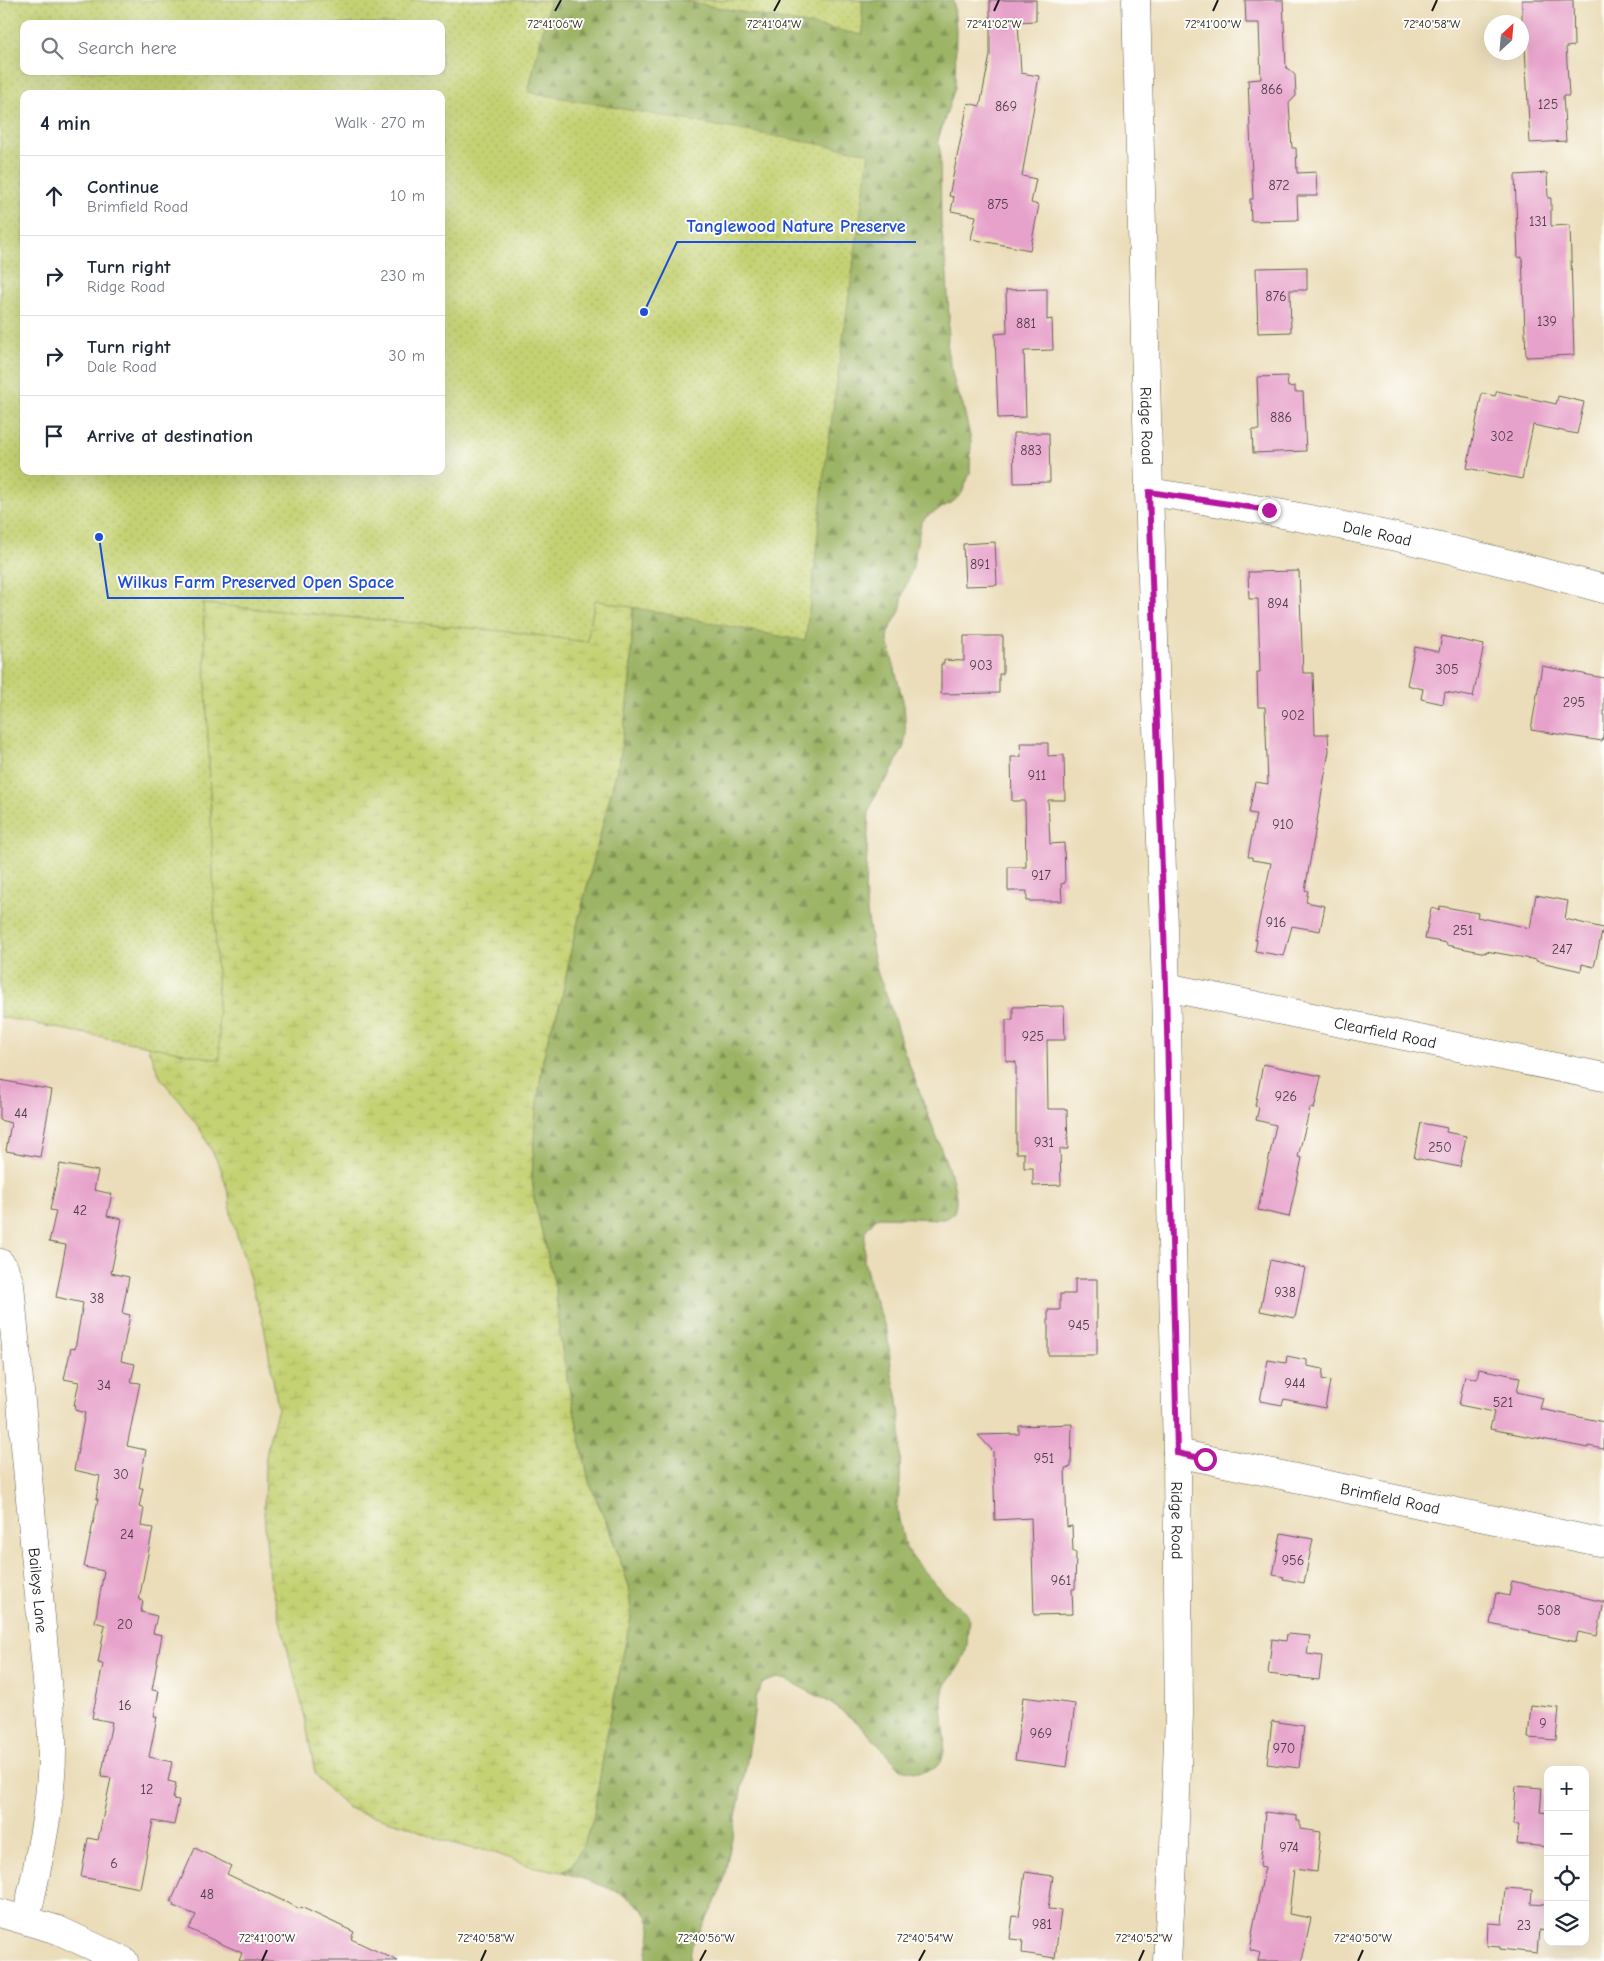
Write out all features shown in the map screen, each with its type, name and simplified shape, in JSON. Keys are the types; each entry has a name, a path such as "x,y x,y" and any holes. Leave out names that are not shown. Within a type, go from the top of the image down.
{"street":[{"name":"Ridge Road","path":"1136,0 1149,492 1166,987 1177,1453 1179,1714 1167,1961"},
{"name":"Dale Road","path":"1149,492 1269,510 1394,536 1517,565 1604,589"},
{"name":"Clearfield Road","path":"1166,987 1604,1077"},
{"name":"Baileys Lane","path":"0,1263 10,1284 52,1735 53,1766 50,1801 26,1920"},
{"name":"Brimfield Road","path":"1177,1453 1604,1543"},
{"path":"0,1913 58,1930 124,1961"}],"green space":[{"path":"0,0 550,0 528,92 869,153 824,474 805,641 595,600 587,642 513,632 203,604 220,1060 0,1017"},
{"path":"515,0 953,0 954,4 956,31 955,87 938,140 940,151 941,225 947,275 949,318 947,350 971,441 970,473 962,493 954,501 927,516 921,523 912,570 904,590 900,611 888,632 888,642 904,705 906,735 904,746 889,776 877,791 869,811 865,890 878,975 887,996 903,1048 952,1178 956,1205 953,1214 944,1219 879,1217 875,1219 865,1231 864,1260 870,1286 887,1332 892,1375 898,1399 901,1429 900,1482 897,1511 905,1547 943,1593 968,1614 966,1652 944,1688 942,1698 944,1748 942,1759 937,1767 927,1771 913,1772 900,1768 858,1723 829,1702 787,1680 777,1678 762,1683 756,1698 748,1756 723,1883 714,1905 692,1945 689,1961 646,1961 651,1927 647,1916 639,1906 615,1891 563,1872 571,1866 582,1848 593,1819 609,1722 631,1617 629,1586 609,1527 589,1482 568,1383 559,1333 556,1291 534,1199 532,1177 535,1120 543,1059 549,1034 561,1001 572,945 620,757 630,680 633,605 529,183"},
{"path":"515,0 522,115 633,605 630,680 620,757 572,945 561,1001 549,1034 543,1059 535,1120 532,1177 534,1199 556,1291 559,1333 568,1383 589,1482 608,1527 629,1586 631,1617 609,1722 593,1819 582,1848 571,1866 563,1872 530,1866 484,1849 474,1849 441,1840 405,1825 356,1811 347,1807 320,1781 315,1772 303,1709 269,1578 264,1511 265,1465 268,1444 278,1408 264,1326 231,1215 229,1195 220,1166 200,1129 161,1079 142,1033 207,841 211,812 210,793 134,515 413,475 445,475 445,90 199,90 390,75 445,75 445,23"},
{"path":"679,0 862,0 863,35"}],"building":[{"path":"990,0 1036,0 1036,21 1018,22 1021,73 1039,76 1022,176 1036,179 1031,203 1039,205 1030,250 971,239 976,216 951,211 954,197 949,196 968,103 980,106 990,55"},
{"path":"1245,0 1283,0 1286,67 1295,75 1296,96 1289,103 1292,148 1296,148 1297,173 1316,172 1317,196 1297,196 1298,220 1251,221 1250,199 1253,199 1248,80 1261,79 1259,23 1246,23"},
{"path":"1522,0 1573,0 1574,46 1566,47 1569,96 1563,96 1566,141 1530,143 1526,60 1529,60 1529,15 1522,15"},
{"path":"1547,173 1548,198 1551,198 1551,226 1570,225 1574,355 1526,357 1522,257 1518,258 1515,175"},
{"path":"1307,267 1307,290 1290,290 1291,332 1258,333 1256,268"},
{"path":"1047,289 1047,320 1052,319 1053,350 1024,351 1026,417 998,418 995,334 1007,333 1006,290"},
{"path":"1287,376 1288,387 1295,386 1295,392 1303,392 1306,451 1253,453 1252,430 1259,430 1257,377"},
{"path":"1497,391 1556,404 1558,396 1584,402 1577,434 1533,425 1522,479 1467,468 1482,393 1495,396"},
{"path":"1013,433 1049,433 1050,482 1014,483"},
{"path":"995,542 997,585 965,586 963,544"},
{"path":"1299,571 1303,673 1313,673 1315,734 1328,734 1329,751 1305,890 1308,891 1306,902 1325,906 1320,931 1292,926 1284,956 1255,951 1257,940 1255,940 1271,863 1252,860 1252,857 1248,857 1256,814 1249,813 1255,782 1268,784 1265,707 1258,707 1257,672 1260,672 1258,599 1249,599 1248,572"},
{"path":"964,636 1003,636 1003,674 999,674 999,693 941,694 941,664 944,664 944,660 964,661"},
{"path":"1442,636 1484,645 1473,697 1445,692 1443,704 1421,699 1423,689 1407,685 1415,647 1439,652"},
{"path":"1542,666 1604,678 1604,729 1602,741 1531,730"},
{"path":"1020,743 1048,743 1048,756 1064,755 1065,800 1048,800 1050,844 1064,843 1065,883 1061,884 1062,901 1027,901 1027,891 1008,891 1008,867 1026,867 1025,801 1012,801 1011,757 1021,757"},
{"path":"1536,895 1568,901 1565,919 1603,928 1594,967 1582,964 1581,971 1537,960 1486,951 1486,953 1425,939 1431,908 1439,910 1440,906 1478,913 1477,917 1530,928"},
{"path":"1064,1006 1065,1040 1047,1040 1048,1109 1067,1109 1068,1149 1060,1149 1061,1185 1033,1186 1033,1168 1024,1168 1024,1153 1016,1153 1016,1062 1006,1061 1006,1020 1013,1020 1013,1007"},
{"path":"1263,1064 1321,1076 1314,1109 1310,1108 1298,1157 1302,1158 1289,1217 1258,1210 1276,1125 1256,1120 1259,1107 1255,1106"},
{"path":"0,1080 52,1090 40,1157 6,1151 11,1123 0,1120"},
{"path":"1421,1123 1447,1128 1446,1132 1466,1136 1460,1167 1414,1158"},
{"path":"60,1164 98,1171 94,1190 112,1194 107,1216 122,1219 111,1273 129,1277 122,1313 130,1315 121,1361 135,1364 131,1382 140,1383 127,1446 146,1450 139,1488 143,1488 139,1507 144,1508 141,1526 153,1528 139,1600 143,1601 141,1612 157,1616 153,1633 162,1635 152,1690 159,1691 154,1716 157,1717 149,1757 172,1762 168,1781 176,1783 173,1799 179,1800 174,1825 153,1821 140,1888 81,1877 88,1838 98,1840 111,1778 101,1777 112,1722 92,1718 103,1664 98,1663 105,1625 95,1622 104,1571 84,1567 98,1499 96,1499 100,1476 74,1470 85,1413 75,1410 76,1405 74,1405 79,1382 64,1379 71,1348 75,1349 83,1303 56,1297 66,1245 49,1242 56,1211 50,1210"},
{"path":"1270,1260 1305,1268 1295,1318 1260,1311"},
{"path":"1075,1279 1097,1279 1097,1355 1048,1355 1048,1310 1060,1310 1060,1294 1075,1294"},
{"path":"1287,1356 1307,1360 1307,1366 1323,1369 1322,1379 1330,1381 1325,1408 1284,1399 1282,1405 1260,1401 1268,1360 1286,1363"},
{"path":"1479,1369 1520,1377 1517,1392 1543,1398 1540,1409 1604,1422 1604,1449 1588,1446 1588,1448 1490,1429 1494,1412 1459,1405 1465,1376 1477,1379"},
{"path":"1072,1424 1071,1467 1065,1468 1067,1527 1072,1526 1073,1552 1076,1552 1075,1589 1072,1589 1073,1614 1034,1615 1031,1518 995,1520 993,1451 978,1435 1019,1434 1019,1426"},
{"path":"1281,1533 1313,1539 1304,1583 1273,1575"},
{"path":"1512,1581 1604,1602 1597,1636 1578,1632 1576,1642 1490,1624 1496,1593 1509,1596"},
{"path":"1287,1634 1310,1636 1307,1654 1322,1656 1319,1680 1268,1674 1272,1639 1286,1641"},
{"path":"1023,1697 1075,1704 1067,1767 1015,1760"},
{"path":"1531,1705 1559,1708 1556,1740 1528,1738"},
{"path":"1272,1721 1304,1726 1299,1768 1267,1764"},
{"path":"1516,1786 1542,1788 1540,1812 1544,1812 1544,1847 1517,1844 1519,1825 1513,1825"},
{"path":"1265,1812 1297,1816 1297,1821 1300,1821 1300,1829 1321,1832 1317,1872 1294,1869 1289,1914 1311,1918 1302,1961 1258,1961 1260,1953 1250,1950 1265,1867 1260,1866"},
{"path":"195,1848 231,1866 227,1874 300,1909 301,1907 354,1932 351,1939 398,1961 239,1961 242,1953 189,1929 196,1915 173,1906 174,1904 171,1902"},
{"path":"1025,1872 1053,1876 1048,1909 1061,1910 1055,1958 1022,1953 1023,1940 1010,1939 1013,1916 1019,1917"},
{"path":"1505,1888 1532,1890 1531,1903 1544,1904 1544,1931 1539,1930 1537,1953 1487,1946 1488,1923 1502,1924"}],"place":[{"name":"Tanglewood Nature Preserve","path":"644,312"},
{"name":"Wilkus Farm Preserved Open Space","path":"99,537"}],"route":[{"path":"1205,1459 1177,1453 1166,987 1149,492 1269,510"}]}
